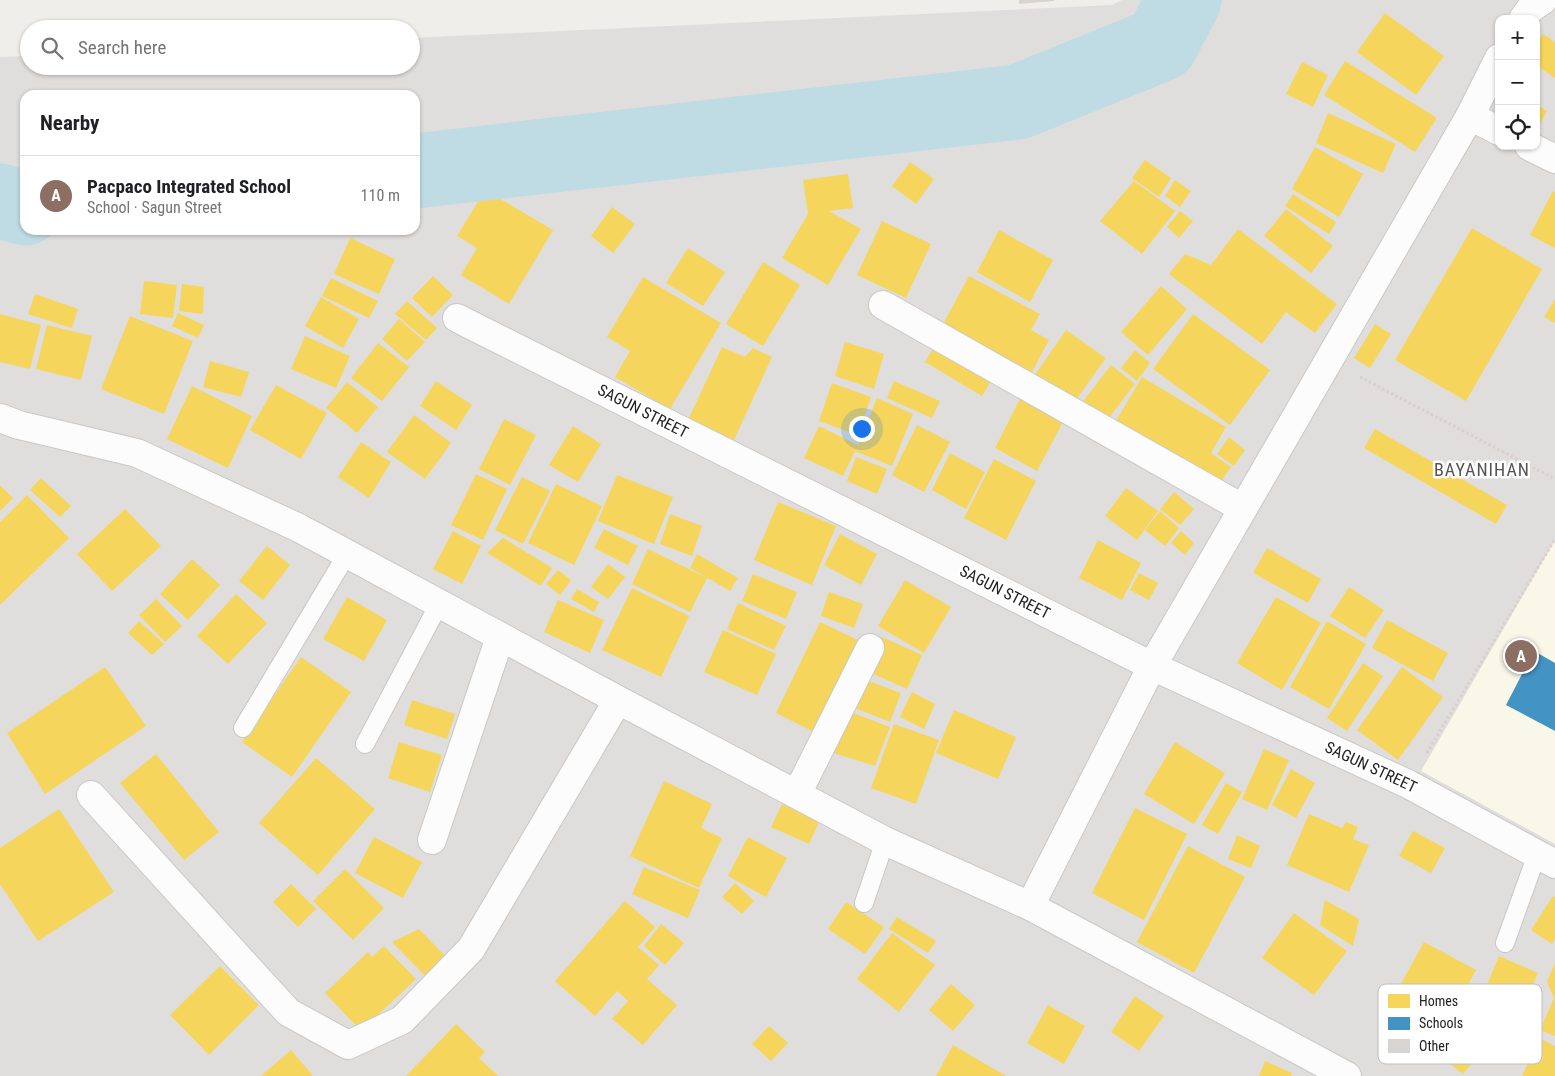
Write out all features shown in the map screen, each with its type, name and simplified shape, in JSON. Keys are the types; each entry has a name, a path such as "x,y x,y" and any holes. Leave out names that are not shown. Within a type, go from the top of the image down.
{"street":[{"path":"1526,15 1531,8 1543,0"},
{"path":"1030,906 1152,666 1470,116 1498,60"},
{"path":"1470,116 1495,129"},
{"path":"1536,150 1555,160"},
{"path":"883,305 1242,508"},
{"name":"SAGUN STREET","path":"457,318 1152,666 1408,784 1546,859"},
{"path":"0,418 19,425 137,453 299,528 618,700 886,841 1030,906 1347,1076"},
{"path":"432,840 500,637"},
{"path":"797,794 870,648"},
{"path":"91,795 288,1012 348,1045 402,1020 471,948 618,700"}],"lane":[{"path":"243,728 347,554"},
{"path":"365,744 439,604"},
{"path":"864,903 886,841"},
{"path":"1505,943 1546,859"}],"path":[{"path":"1328,360 1555,478"},
{"path":"1408,784 1555,539"}],"shaded area":[{"path":"1122,0 1555,0 1555,1076 0,1076 0,57 20,56 20,75 420,75 420,38 1112,5"},
{"path":"1555,540 1555,844 1421,771"}],"building: Homes":[{"path":"1385,13 1444,56 1416,95 1357,52"},
{"path":"1543,34 1555,42 1555,78 1540,68 1540,38"},
{"path":"1345,61 1437,118 1415,152 1324,95"},
{"path":"1302,62 1328,75 1313,107 1286,94"},
{"path":"1540,107 1547,111 1540,124"},
{"path":"1328,113 1396,144 1383,173 1316,143"},
{"path":"1315,147 1363,174 1339,217 1292,189"},
{"path":"1145,160 1171,178 1159,197 1132,178"},
{"path":"910,162 934,179 916,204 892,186"},
{"path":"848,174 853,208 829,211 861,229 828,285 782,258 808,214 803,180"},
{"path":"1175,180 1191,191 1180,207 1165,196"},
{"path":"1134,181 1175,211 1142,254 1100,221"},
{"path":"485,190 553,230 509,304 461,275 477,248 457,236"},
{"path":"1553,191 1555,192 1555,248 1530,235"},
{"path":"1293,194 1336,222 1329,234 1285,206"},
{"path":"612,207 635,224 613,253 591,236"},
{"path":"1286,209 1333,246 1311,273 1264,236"},
{"path":"1180,211 1193,221 1179,238 1167,227"},
{"path":"882,221 931,244 906,298 857,275"},
{"path":"1472,228 1542,269 1466,401 1395,360"},
{"path":"1238,229 1337,304 1315,333 1286,312 1262,344 1169,274 1185,254 1211,265"},
{"path":"999,230 1053,260 1030,302 977,272"},
{"path":"350,238 395,259 379,294 334,274"},
{"path":"688,248 725,272 703,306 666,283"},
{"path":"763,262 800,285 763,346 726,324"},
{"path":"433,276 453,295 432,317 412,298"},
{"path":"969,276 1040,314 1031,330 1049,340 1032,372 943,324"},
{"path":"643,277 721,323 670,409 615,377 630,351 607,337"},
{"path":"331,278 378,301 369,318 322,296"},
{"path":"144,281 177,285 173,318 140,314"},
{"path":"182,284 204,287 203,314 179,311"},
{"path":"1161,286 1187,309 1148,355 1121,332"},
{"path":"35,294 78,309 72,328 28,314"},
{"path":"321,297 359,319 343,348 305,326"},
{"path":"1555,299 1555,323 1544,317"},
{"path":"407,301 437,328 426,340 395,314"},
{"path":"178,313 204,325 198,338 172,326"},
{"path":"0,314 41,325 30,369 0,362"},
{"path":"1193,314 1270,370 1230,425 1153,369"},
{"path":"130,316 193,341 164,414 101,389"},
{"path":"399,319 425,342 407,361 382,339"},
{"path":"1375,324 1391,334 1370,368 1354,358"},
{"path":"47,325 92,336 81,380 36,369"},
{"path":"1066,330 1106,358 1073,404 1034,376"},
{"path":"305,336 350,356 336,388 291,369"},
{"path":"938,340 995,374 982,396 925,362"},
{"path":"845,342 884,354 874,389 835,376"},
{"path":"378,343 409,367 382,401 351,378"},
{"path":"722,347 745,357 753,348 772,357 733,442 688,420"},
{"path":"1135,350 1150,363 1137,381 1121,368"},
{"path":"210,361 249,372 241,397 203,387"},
{"path":"1111,365 1135,384 1105,423 1081,404"},
{"path":"1142,377 1226,427 1211,453 1231,467 1220,483 1114,424"},
{"path":"436,381 472,405 456,430 420,406"},
{"path":"894,381 940,401 932,418 887,398"},
{"path":"347,382 378,407 357,433 326,408"},
{"path":"832,383 871,397 858,435 819,421"},
{"path":"276,385 327,413 301,459 250,430"},
{"path":"192,386 252,416 228,468 167,439"},
{"path":"1023,393 1066,416 1037,471 995,448"},
{"path":"877,398 913,414 892,466 855,451 843,476 804,458 819,426 858,445"},
{"path":"414,415 451,443 425,479 387,452"},
{"path":"504,419 536,435 510,485 479,469"},
{"path":"917,425 950,442 924,492 892,475"},
{"path":"573,426 601,444 578,482 549,465"},
{"path":"1375,429 1507,505 1496,524 1364,448"},
{"path":"1229,437 1245,450 1234,466 1217,454"},
{"path":"361,442 391,462 369,498 338,477"},
{"path":"950,453 985,472 966,509 932,490"},
{"path":"856,457 887,469 877,494 847,481"},
{"path":"994,459 1036,481 1006,540 964,518"},
{"path":"476,474 507,489 483,540 451,525"},
{"path":"617,475 673,497 654,544 598,521"},
{"path":"522,477 550,491 523,544 495,530"},
{"path":"41,478 71,506 60,517 30,490"},
{"path":"556,484 602,506 574,565 528,543"},
{"path":"0,485 13,498 0,511"},
{"path":"1126,488 1158,511 1137,540 1105,516"},
{"path":"1174,492 1194,509 1180,525 1160,509"},
{"path":"27,495 69,538 0,605 0,522"},
{"path":"778,502 836,526 812,585 754,560"},
{"path":"125,509 161,546 112,591 77,554"},
{"path":"1160,511 1179,528 1165,546 1145,530"},
{"path":"670,514 702,526 692,556 660,544"},
{"path":"604,529 638,546 628,565 594,548"},
{"path":"453,531 481,546 462,584 433,569"},
{"path":"1181,531 1194,543 1185,555 1171,543"},
{"path":"840,534 877,554 861,585 824,565"},
{"path":"503,538 552,568 541,586 487,553"},
{"path":"1098,540 1141,563 1122,600 1079,578"},
{"path":"267,546 290,565 263,600 239,581"},
{"path":"1267,548 1321,579 1308,603 1253,573"},
{"path":"648,549 707,578 690,612 632,584"},
{"path":"697,554 738,578 730,591 690,568"},
{"path":"192,559 220,585 188,620 160,594"},
{"path":"608,564 625,577 608,599 591,587"},
{"path":"558,570 571,580 560,595 546,584"},
{"path":"1139,573 1158,583 1149,600 1130,590"},
{"path":"753,574 797,592 786,619 742,601"},
{"path":"905,580 951,607 924,653 878,626"},
{"path":"1349,587 1384,610 1365,638 1330,616"},
{"path":"632,588 689,616 661,677 602,650"},
{"path":"577,589 599,602 594,612 571,599"},
{"path":"829,592 863,604 854,628 821,616"},
{"path":"236,594 267,623 228,664 197,636"},
{"path":"347,597 387,620 364,661 323,639"},
{"path":"1276,597 1321,623 1282,690 1237,663"},
{"path":"156,599 182,626 165,642 139,615"},
{"path":"558,600 604,620 590,653 544,632"},
{"path":"738,603 786,626 774,650 727,629"},
{"path":"1387,620 1448,653 1433,681 1372,648"},
{"path":"139,621 164,644 152,655 128,633"},
{"path":"1327,621 1366,644 1329,709 1290,687"},
{"path":"820,622 862,642 818,734 776,713"},
{"path":"723,630 776,654 757,695 704,672"},
{"path":"882,637 922,655 907,689 867,671"},
{"path":"301,657 351,692 292,777 242,742"},
{"path":"1363,663 1383,676 1347,731 1327,718"},
{"path":"105,667 146,726 45,794 7,733"},
{"path":"1402,667 1443,697 1398,760 1357,730"},
{"path":"866,680 901,693 890,722 855,708"},
{"path":"912,692 935,704 924,729 900,717"},
{"path":"412,700 455,714 447,739 404,725"},
{"path":"954,710 1016,737 998,779 936,753"},
{"path":"851,712 890,727 875,766 834,753"},
{"path":"894,724 939,740 916,804 871,788"},
{"path":"399,742 442,755 430,792 388,778"},
{"path":"1175,742 1225,773 1194,824 1144,794"},
{"path":"1264,749 1289,760 1267,810 1242,799"},
{"path":"156,754 219,832 184,860 120,783"},
{"path":"316,758 375,809 318,875 259,823"},
{"path":"1291,769 1315,783 1296,818 1272,805"},
{"path":"664,781 712,804 701,828 722,838 699,888 630,856"},
{"path":"1226,783 1242,792 1218,834 1202,825"},
{"path":"782,804 819,822 809,844 771,827"},
{"path":"1135,808 1187,834 1144,920 1092,893"},
{"path":"59,809 114,892 38,941 0,884 0,848"},
{"path":"1309,814 1342,828 1346,822 1358,827 1353,839 1369,845 1349,892 1287,865"},
{"path":"1413,831 1445,848 1431,873 1399,856"},
{"path":"1237,835 1260,846 1251,868 1228,859"},
{"path":"374,837 422,862 403,898 355,873"},
{"path":"748,837 787,858 766,897 728,876"},
{"path":"1188,846 1245,877 1194,973 1137,942"},
{"path":"644,867 700,890 688,918 632,894"},
{"path":"345,869 384,908 353,940 313,901"},
{"path":"735,883 754,901 742,914 722,897"},
{"path":"291,884 316,909 298,927 273,902"},
{"path":"1553,896 1555,897 1555,939 1552,944 1531,930"},
{"path":"1325,900 1359,919 1353,946 1320,925"},
{"path":"625,901 655,927 638,947 659,965 647,979 677,1005 643,1045 612,1019 628,1001 617,991 595,1016 555,981"},
{"path":"846,902 884,927 865,954 828,929"},
{"path":"1294,913 1347,951 1314,995 1262,958"},
{"path":"897,917 936,941 928,953 889,929"},
{"path":"661,924 684,943 665,965 644,946"},
{"path":"419,929 450,961 430,981 392,942"},
{"path":"892,933 935,965 899,1012 857,979"},
{"path":"1424,942 1476,970 1468,984 1401,984"},
{"path":"384,946 416,979 361,1031 325,993 368,952 372,957"},
{"path":"1499,956 1538,973 1533,984 1487,984"},
{"path":"1555,963 1555,1036 1542,1031 1542,1025 1554,998 1547,982"},
{"path":"220,966 259,1005 209,1055 170,1015"},
{"path":"951,984 975,1005 953,1031 929,1010"},
{"path":"1135,996 1164,1016 1139,1051 1111,1032"},
{"path":"1048,1005 1085,1026 1064,1064 1027,1043"},
{"path":"456,1024 485,1052 479,1058 498,1076 406,1076"},
{"path":"769,1026 788,1043 771,1061 752,1044"},
{"path":"1542,1040 1555,1046 1555,1076 1522,1076 1527,1064 1542,1064"},
{"path":"953,1045 1006,1076 936,1076"},
{"path":"291,1050 313,1076 261,1076"},
{"path":"1265,1061 1292,1073 1291,1076 1259,1076"},
{"path":"1450,1064 1471,1064 1463,1074"}],"building: Schools":[{"path":"1534,651 1555,663 1555,731 1506,705"}],"building: Other":[{"path":"1019,0 1054,0 1054,1 1019,4"}],"waterway":[{"path":"420,170 1018,102 1161,44 1184,0"},
{"path":"0,201 20,207"}],"place":[{"name":"Pacpaco Integrated School","path":"1521,656"}],"district":[{"name":"BAYANIHAN","path":"1482,469"}]}
